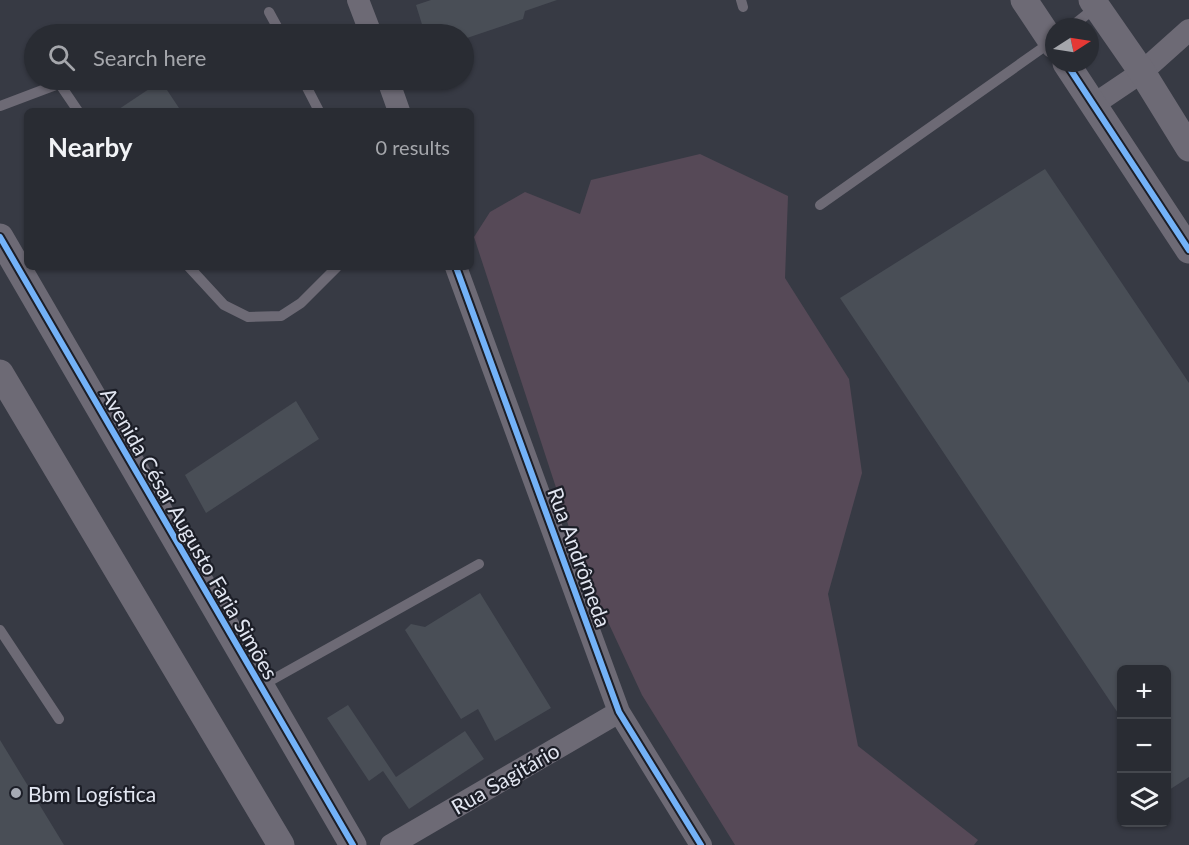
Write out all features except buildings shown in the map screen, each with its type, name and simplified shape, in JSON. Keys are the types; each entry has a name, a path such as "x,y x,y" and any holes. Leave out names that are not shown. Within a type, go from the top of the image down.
{"street":[{"path":"358,0 367,24"},
{"path":"1024,0 1045,26"},
{"path":"1094,4 1142,72 1189,148"},
{"path":"1093,105 1142,72 1189,30"},
{"path":"1075,72 1093,105 1189,250"},
{"path":"392,90 398,108"},
{"name":"Avenida César Augusto Faria Simões","path":"0,237 352,845"},
{"name":"Rua Andrômeda","path":"457,270 619,712 701,845"},
{"path":"0,374 281,845"},
{"name":"Rua Sagitário","path":"391,845 619,712"}],"lane":[{"path":"1081,18 1094,4"},
{"path":"269,12 276,24"},
{"path":"820,205 1017,68 1045,51"},
{"path":"0,106 43,90"},
{"path":"68,90 77,108"},
{"path":"308,90 317,108"},
{"path":"192,270 224,305 248,317 281,316 301,303 335,270"},
{"path":"260,686 479,564"},
{"path":"0,630 59,719"}],"shaded area":[{"path":"700,154 788,196 785,278 849,379 862,473 828,594 858,746 978,840 974,845 735,845 642,695 581,564 474,237 490,212 525,192 580,214 591,180"}],"cycle path":[{"path":"1072,72 1189,250"},
{"path":"0,237 353,845"},
{"path":"457,270 619,712 701,845"}],"place":[{"name":"Bbm Logística","path":"16,793"}]}
